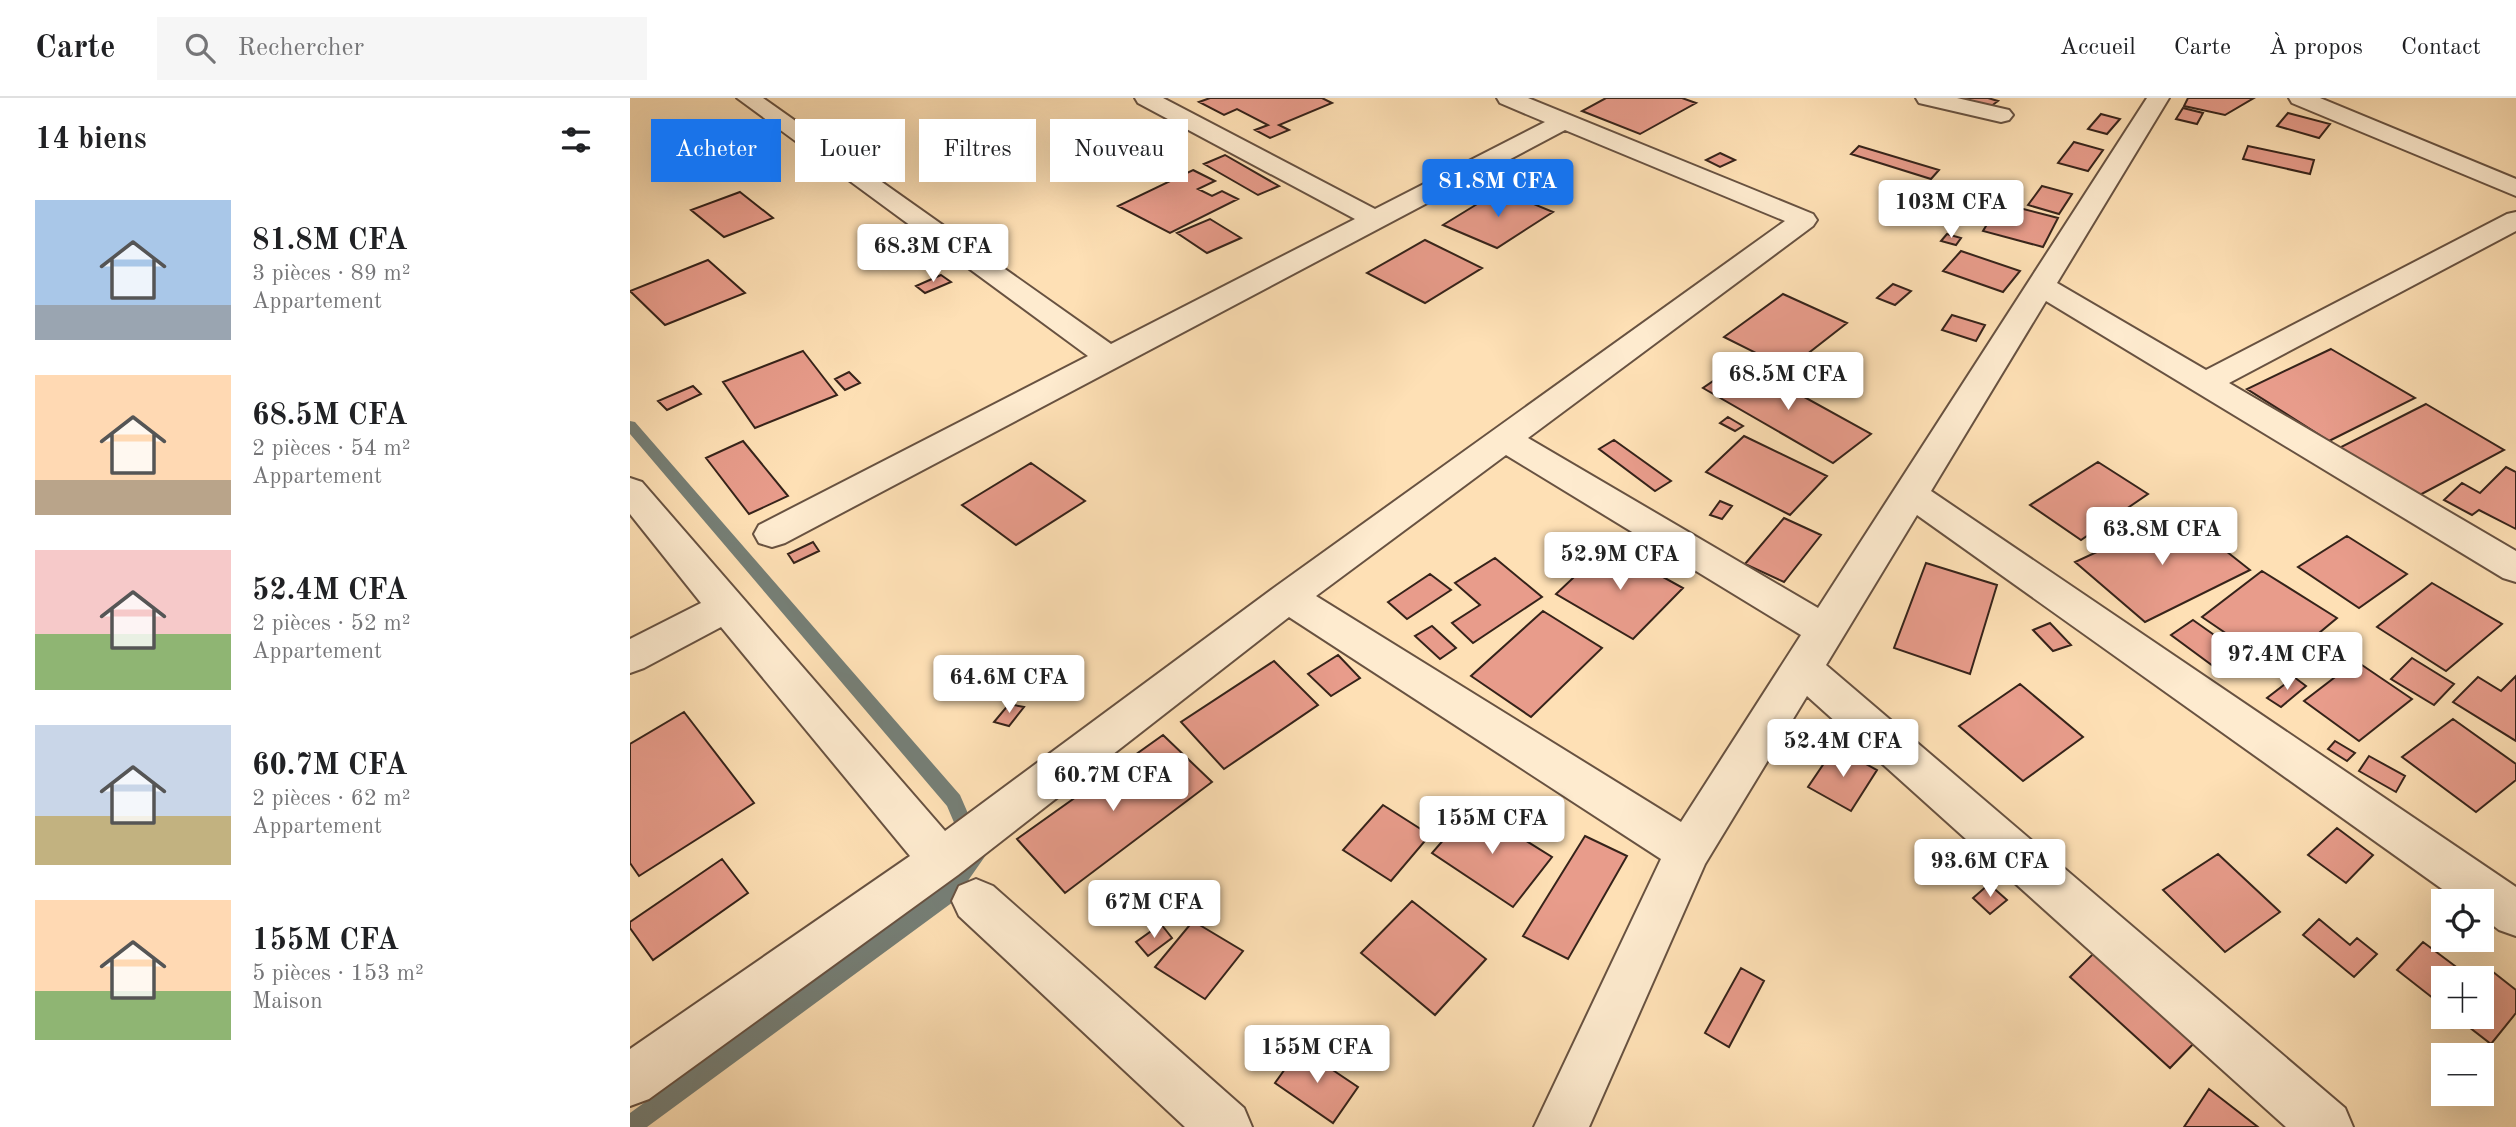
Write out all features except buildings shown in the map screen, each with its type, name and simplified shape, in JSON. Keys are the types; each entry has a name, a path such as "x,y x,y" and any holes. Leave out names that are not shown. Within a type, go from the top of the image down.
{"street":[{"path":"748,98 1110,358"},
{"path":"1146,98 1376,219"},
{"path":"630,1080 942,860 1288,597 1804,220 1508,98"},
{"path":"1927,98 2001,115"},
{"path":"1561,1127 1688,850 2158,98"},
{"path":"2300,98 2516,188"},
{"path":"772,534 1564,121"},
{"path":"2205,383 2516,220"},
{"path":"2041,286 2516,568"},
{"path":"1504,439 1813,650 2326,1127"},
{"path":"630,490 942,860"},
{"path":"1911,494 2516,914"},
{"path":"1288,597 1688,850"},
{"path":"630,657 726,607"},
{"path":"976,901 1225,1127"}],"waterway":[{"path":"630,425 954,801 977,855 946,896 630,1126"}]}
